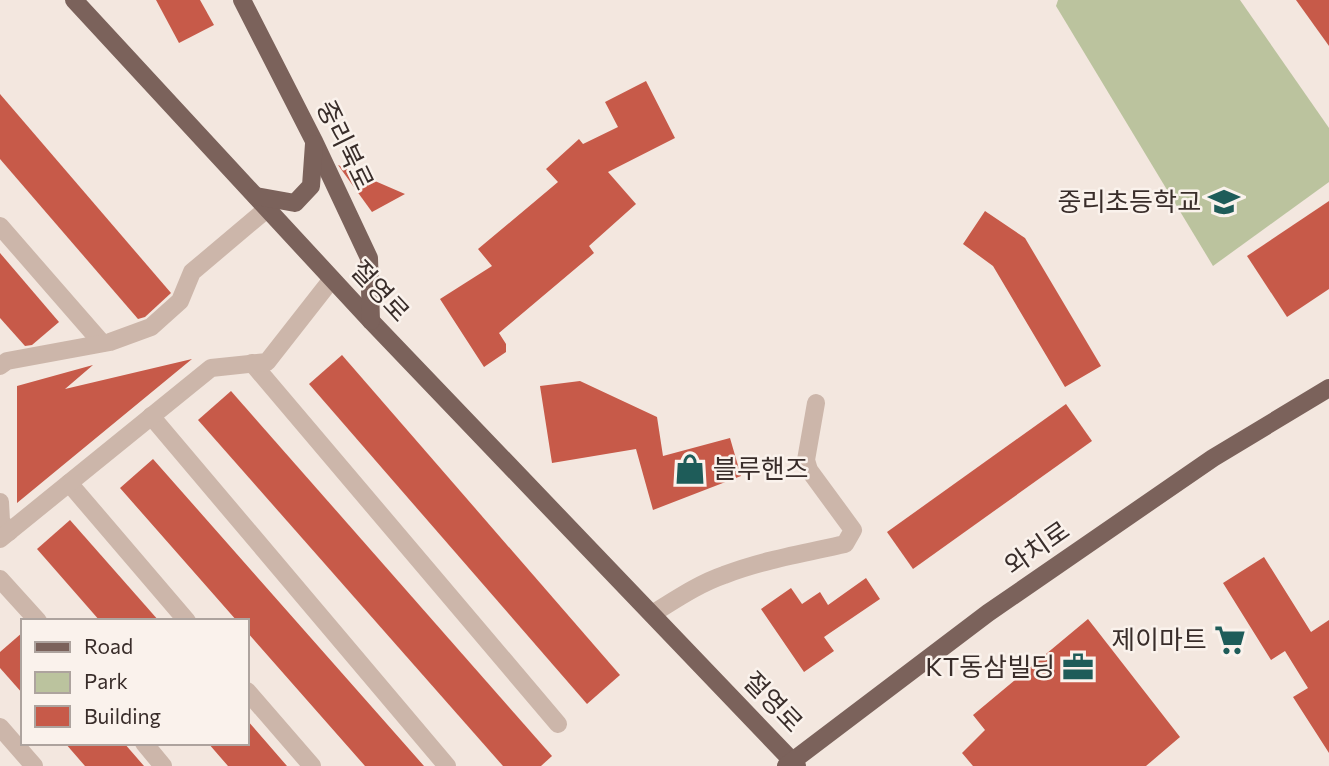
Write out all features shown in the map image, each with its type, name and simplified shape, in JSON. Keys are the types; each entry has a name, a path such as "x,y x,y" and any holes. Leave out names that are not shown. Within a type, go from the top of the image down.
{"main road":[{"name":"절영로","path":"74,0 371,321 792,764"},
{"name":"중리북로","path":"242,0 314,141 369,258 371,321"},
{"path":"262,202 295,203 311,186 314,141"},
{"name":"와치로","path":"792,764 1011,597 1213,458 1329,388"}],"street":[{"path":"0,366 6,361 102,343 151,327 180,301 192,272 262,202"},
{"path":"0,226 102,343"},
{"path":"0,502 4,535 211,368 267,362 332,279"},
{"path":"252,363 558,724"},
{"path":"652,614 722,575 760,563 845,544 853,530 809,470 806,460 816,403"},
{"path":"151,416 447,766"},
{"path":"69,483 185,619"},
{"path":"0,579 36,619"},
{"path":"248,692 312,766"},
{"path":"0,726 34,766"},
{"path":"146,745 163,766"}],"green space":[{"path":"1058,0 1240,0 1329,128 1329,182 1213,266 1056,6"}],"building":[{"path":"156,0 200,0 214,25 179,43"},
{"path":"1296,0 1329,0 1329,46"},
{"path":"646,81 675,138 608,172 636,204 589,246 594,253 499,333 506,344 506,352 484,367 440,299 492,266 478,249 558,182 546,169 579,139 583,144 618,127 605,102"},
{"path":"0,94 171,293 145,317 138,319 0,159"},
{"path":"338,165 405,194 372,212"},
{"path":"1329,201 1329,289 1287,317 1247,256"},
{"path":"985,211 1025,238 1101,366 1065,387 993,266 963,244"},
{"path":"0,253 59,322 32,345 25,346 0,318"},
{"path":"342,355 620,675 587,704 309,384"},
{"path":"192,359 17,503 17,386 93,365 65,389"},
{"path":"580,381 657,417 663,456 730,438 741,476 653,510 636,449 552,463 540,386"},
{"path":"231,391 552,756 541,766 503,766 198,420"},
{"path":"1066,404 1092,441 913,569 887,532"},
{"path":"153,459 424,766 365,766 248,633 248,619 235,619 120,488"},
{"path":"70,520 157,619 98,619 37,549"},
{"path":"1264,557 1311,632 1329,620 1329,753 1293,697 1308,688 1285,651 1271,660 1223,583"},
{"path":"866,578 880,599 824,637 834,651 804,672 761,609 791,588 802,604 820,592 828,605"},
{"name":"KT동삼빌딩","path":"1088,619 1180,737 1146,766 973,766 962,753 985,730 973,715"},
{"path":"21,634 21,692 0,668 0,652"},
{"path":"248,721 287,766 228,766 210,745 248,745"},
{"path":"67,745 126,745 144,766 85,766"}],"place":[{"name":"중리초등학교","path":"1224,202"},
{"name":"블루핸즈","path":"690,469"},
{"name":"제이마트","path":"1230,640"},
{"name":"KT동삼빌딩","path":"1078,667"}]}
